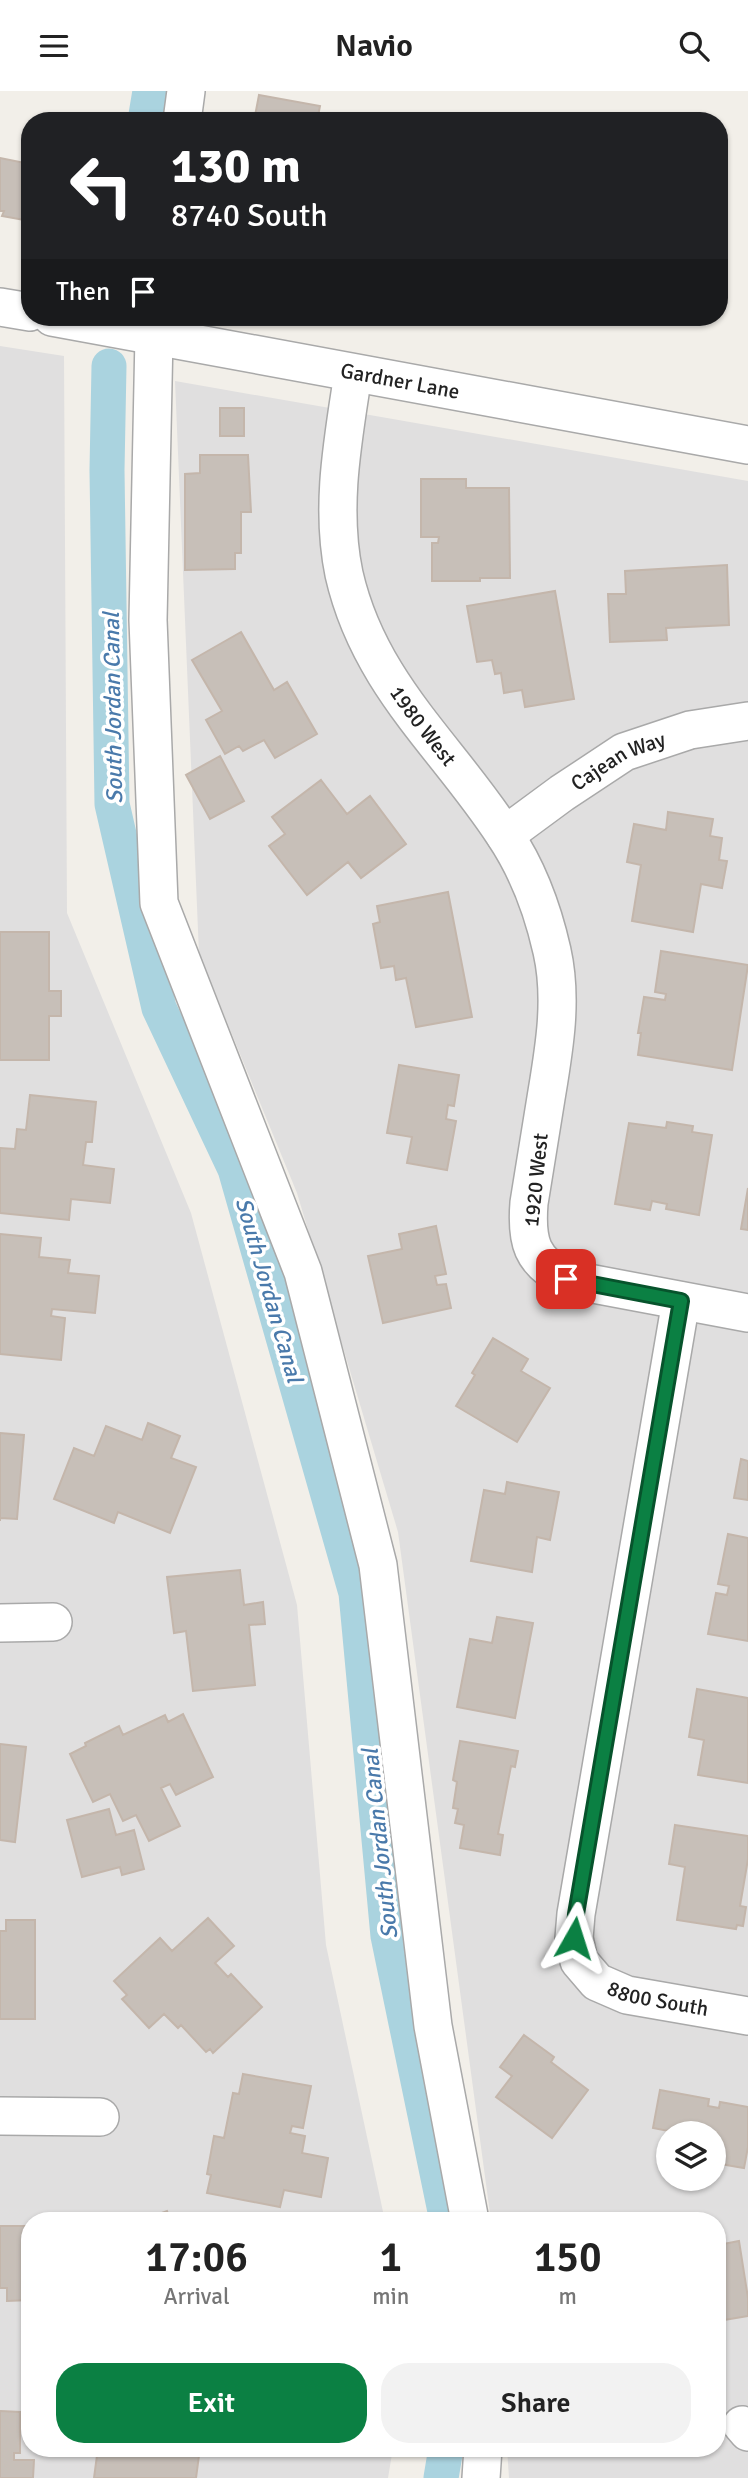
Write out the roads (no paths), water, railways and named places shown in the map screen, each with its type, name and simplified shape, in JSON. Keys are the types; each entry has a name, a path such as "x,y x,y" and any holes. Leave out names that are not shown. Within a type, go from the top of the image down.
{"street":[{"path":"183,112 186,91"},
{"path":"0,307 21,310"},
{"path":"155,326 148,619 159,903 303,1272 378,1565 433,2026 468,2212"},
{"name":"Gardner Lane","path":"155,326 353,374 748,445"},
{"name":"1980 West","path":"353,374 340,454 337,507 344,574 366,639 396,693 505,835 536,896 553,952 558,1006 551,1064"},
{"name":"Cajean Way","path":"505,835 624,752 690,730 748,721"},
{"name":"1920 West","path":"551,1064 527,1226 533,1251 547,1270 566,1279 681,1301"},
{"path":"681,1301 748,1313"},
{"name":"8800 South","path":"681,1301 574,1938 579,1961 597,1982 627,1995 748,2016"},
{"path":"0,1623 53,1622"},
{"path":"0,2116 100,2117"},
{"path":"481,2478 482,2457"}],"waterway":[{"name":"South Jordan Canal","path":"146,112 150,91"},
{"name":"South Jordan Canal","path":"109,366 107,470 112,804 159,1008 235,1169 356,1593 388,1936 445,2212"},
{"name":"South Jordan Canal","path":"441,2478 444,2457"}]}
